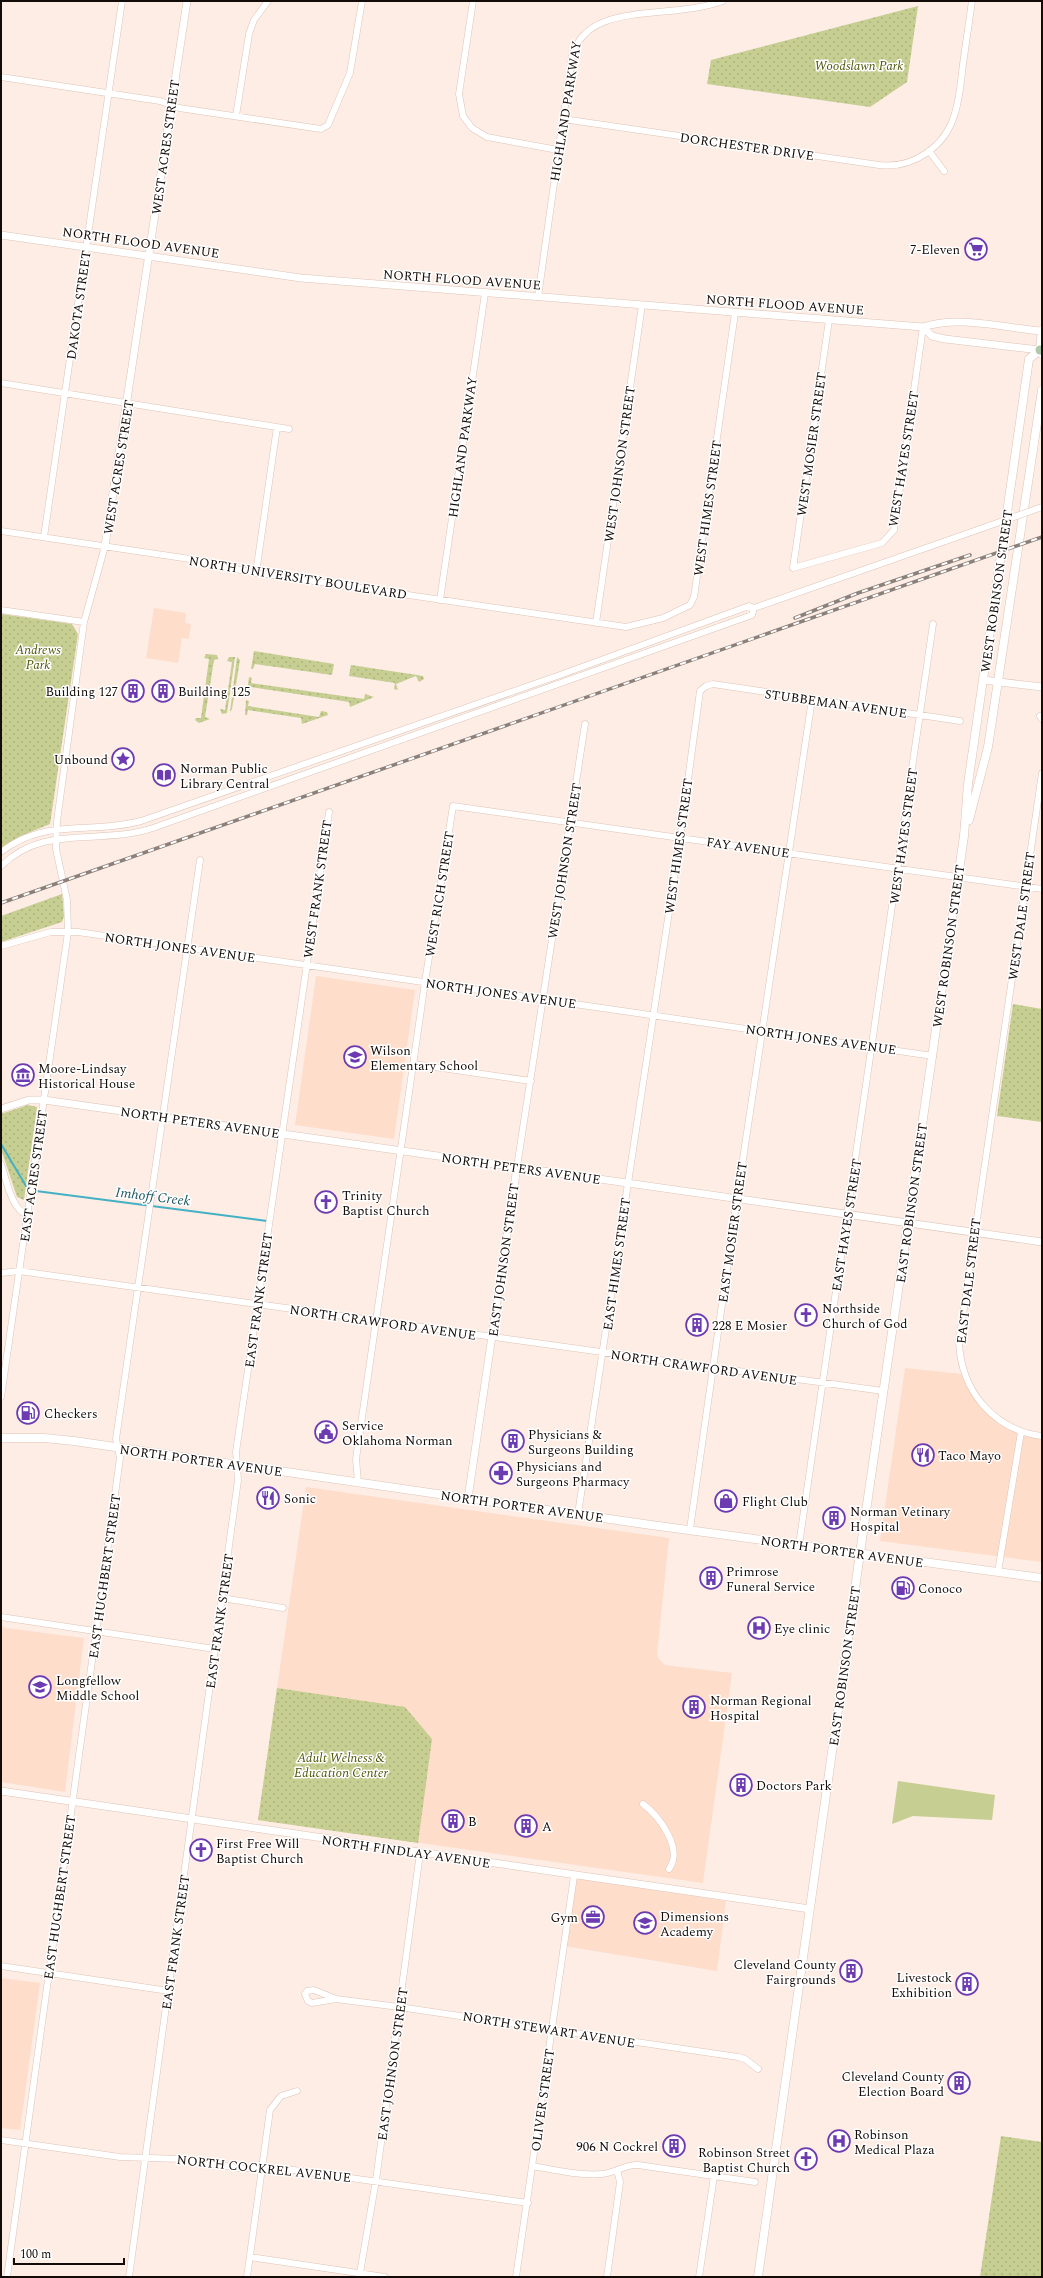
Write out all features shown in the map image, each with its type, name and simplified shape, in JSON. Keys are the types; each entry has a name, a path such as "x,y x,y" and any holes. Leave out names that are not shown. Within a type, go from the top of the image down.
{"main road":[{"path":"1041,352 1042,331"},
{"name":"WEST ROBINSON STREET","path":"933,1056 964,836 968,784 1029,359 1041,352"},
{"name":"WEST ROBINSON STREET","path":"964,836 985,762 999,682 1042,390"},
{"name":"EAST ROBINSON STREET","path":"758,2277 883,1391 933,1056"},
{"name":"NORTH PORTER AVENUE","path":"1,1438 50,1438 236,1466 860,1554 1042,1578"}],"street":[{"name":"DAKOTA STREET","path":"44,537 110,93 122,1"},
{"name":"WEST ACRES STREET","path":"68,932 68,900 58,862 56,829 84,622 105,546 128,403 187,1"},
{"path":"236,116 249,34 254,20 268,1"},
{"path":"1,77 160,101 171,105 317,129 324,128 330,121 350,72 362,1"},
{"path":"473,1 459,94 463,116 472,128 486,137 558,150"},
{"path":"646,6 689,7 723,1"},
{"name":"DORCHESTER DRIVE","path":"563,119 890,166 905,163 929,151 942,139 955,114 972,1"},
{"name":"HIGHLAND PARKWAY","path":"538,297 574,45 582,27"},
{"path":"929,151 944,171"},
{"name":"NORTH FLOOD AVENUE","path":"1,235 300,278 923,327 935,323 952,322 1042,331"},
{"name":"HIGHLAND PARKWAY","path":"440,600 485,293"},
{"name":"WEST JOHNSON STREET","path":"596,623 642,305"},
{"name":"WEST HIMES STREET","path":"596,623 626,627 663,618 690,605 694,597 735,313"},
{"name":"WEST MOSIER STREET","path":"793,568 829,320"},
{"name":"NORTH FLOOD AVENUE","path":"923,327 932,336 945,339 1041,352"},
{"name":"WEST HAYES STREET","path":"793,568 882,543 894,530 923,327"},
{"path":"1,383 289,429"},
{"path":"256,573 277,427"},
{"path":"1,852 23,837 45,830 115,827 141,820 560,675 748,606 754,608 1042,507"},
{"name":"NORTH UNIVERSITY BOULEVARD","path":"1,531 197,560 256,573 596,623"},
{"path":"1,866 29,846 45,840 124,835 153,828 752,615 754,608"},
{"path":"1,610 84,622"},
{"name":"WEST HAYES STREET","path":"873,1047 933,624"},
{"path":"983,680 1042,687"},
{"name":"WEST HIMES STREET","path":"653,1015 680,839 700,692 706,686 713,684"},
{"name":"STUBBEMAN AVENUE","path":"713,684 960,721"},
{"path":"763,1031 812,700"},
{"name":"WEST JOHNSON STREET","path":"543,999 585,724"},
{"name":"WEST DALE STREET","path":"1000,1059 1042,773"},
{"name":"FAY AVENUE","path":"454,806 1042,889"},
{"name":"WEST RICH STREET","path":"358,1482 356,1460 425,982 454,806"},
{"name":"WEST FRANK STREET","path":"306,965 329,812"},
{"name":"EAST HUGHBERT STREET","path":"7,2277 120,1458 116,1439 200,860"},
{"name":"NORTH JONES AVENUE","path":"1,946 51,932 68,932 933,1056"},
{"name":"EAST ACRES STREET","path":"1,1397 68,932"},
{"name":"EAST FRANK STREET","path":"129,2277 144,2158 169,1991 238,1480 236,1452 306,965"},
{"name":"EAST JOHNSON STREET","path":"468,1498 543,999"},
{"name":"EAST HIMES STREET","path":"578,1514 653,1015"},
{"name":"EAST MOSIER STREET","path":"690,1529 712,1368 763,1031"},
{"name":"EAST HAYES STREET","path":"799,1545 873,1047"},
{"name":"EAST DALE STREET","path":"1000,1059 960,1331 961,1362 967,1382 983,1406 999,1420 1021,1432"},
{"path":"414,1064 531,1081"},
{"name":"NORTH PETERS AVENUE","path":"1,1109 29,1100 44,1100 628,1183 847,1216 1042,1242"},
{"path":"1,1164 20,1211 27,1215"},
{"name":"NORTH CRAWFORD AVENUE","path":"1,1273 19,1272 883,1391"},
{"path":"998,1572 1021,1432 1042,1436"},
{"path":"222,1598 283,1608"},
{"path":"1,1617 215,1649"},
{"name":"NORTH FINDLAY AVENUE","path":"1,1791 574,1876 810,1909"},
{"path":"642,1804 650,1809 670,1836 674,1851 670,1870"},
{"name":"EAST JOHNSON STREET","path":"360,2273 376,2180 420,1853"},
{"name":"OLIVER STREET","path":"516,2277 528,2203 574,1876"},
{"path":"1,1966 169,1991"},
{"name":"NORTH STEWART AVENUE","path":"336,1999 738,2057 745,2059 758,2069"},
{"path":"247,2277 270,2110 281,2096 297,2091"},
{"name":"NORTH COCKREL AVENUE","path":"1,2140 120,2157 180,2159 239,2168 294,2170 376,2180 528,2203"},
{"path":"533,2166 589,2174 617,2170 628,2165 638,2165 755,2182"},
{"path":"607,2277 620,2182 617,2170"},
{"path":"699,2277 714,2176"},
{"path":"250,2257 385,2277"}],"shaded area":[{"path":"154,608 186,613 185,623 191,624 189,639 182,638 178,663 146,658"},
{"name":"Wilson Elementary School","path":"316,976 415,990 394,1139 295,1125"},
{"path":"905,1368 962,1374 972,1394 993,1418 1012,1431 1042,1438 1042,1562 880,1541"},
{"path":"306,1487 669,1538 657,1654 659,1659 665,1665 732,1673 703,1883 258,1820"},
{"name":"Longfellow Middle School","path":"1,1625 6,1628 84,1638 65,1792 1,1782"},
{"name":"Dimensions Academy","path":"574,1876 726,1901 717,1971 564,1946"},
{"path":"1,1978 40,1983 20,2130 1,2128"}],"green space":[{"name":"Woodslawn Park","path":"918,6 907,82 870,107 707,84 711,60"},
{"name":"Andrews Park","path":"1,614 72,624 78,634 50,824 23,835 1,849"},
{"path":"254,651 334,664 332,675 255,664 253,669 251,669"},
{"path":"206,654 217,655 218,659 214,660 205,717 210,719 199,723 195,720 196,718 201,718 209,659 204,658"},
{"path":"229,657 235,657 227,713 222,714 220,709 225,710 232,662 227,661"},
{"path":"237,657 240,660 232,709 230,712"},
{"path":"351,665 423,676 424,679 419,682 416,676 396,684 398,690 394,689 395,683 349,676"},
{"path":"249,677 252,678 251,683 364,699 365,694 374,697 350,707 349,702 251,687 249,692 247,692"},
{"path":"246,700 249,701 248,706 319,717 321,711 327,712 328,715 302,724 301,718 248,710 247,715 245,715"},
{"path":"62,894 64,916 62,922 1,942 1,916"},
{"path":"1013,1004 1042,1009 1042,1122 997,1116"},
{"path":"28,1105 37,1107 24,1200 17,1197 1,1149 1,1114"},
{"name":"Adult Welness & Education Center","path":"277,1688 405,1707 432,1739 418,1843 258,1820"},
{"path":"898,1781 995,1795 992,1820 913,1816 892,1824"},
{"path":"1001,2136 1042,2142 1042,2277 980,2277"}],"waterway":[{"name":"Imhoff Creek","path":"1,1144 26,1186"},
{"name":"Imhoff Creek","path":"36,1191 267,1221"}],"railway":[{"path":"1,903 1042,537"},
{"path":"795,618 858,593 970,555"}],"place":[{"name":"7-Eleven","path":"976,249"},
{"name":"Building 127","path":"133,691"},
{"name":"Building 125","path":"163,691"},
{"name":"Unbound","path":"123,759"},
{"name":"Norman Public Library Central","path":"164,775"},
{"name":"Wilson Elementary School","path":"355,1057"},
{"name":"Moore-Lindsay Historical House","path":"23,1075"},
{"name":"Trinity Baptist Church","path":"326,1202"},
{"name":"Northside Church of God","path":"806,1315"},
{"name":"228 E Mosier","path":"697,1325"},
{"name":"Checkers","path":"28,1413"},
{"name":"Service Oklahoma Norman","path":"326,1432"},
{"name":"Physicians & Surgeons Building","path":"513,1441"},
{"name":"Taco Mayo","path":"923,1455"},
{"name":"Physicians and Surgeons Pharmacy","path":"501,1473"},
{"name":"Sonic","path":"268,1498"},
{"name":"Flight Club","path":"726,1501"},
{"name":"Norman Vetinary Hospital","path":"834,1518"},
{"name":"Primrose Funeral Service","path":"711,1578"},
{"name":"Conoco","path":"903,1588"},
{"name":"Eye clinic","path":"759,1628"},
{"name":"Longfellow Middle School","path":"40,1687"},
{"name":"Norman Regional Hospital","path":"694,1707"},
{"name":"Doctors Park","path":"741,1785"},
{"name":"B","path":"453,1821"},
{"name":"A","path":"526,1826"},
{"name":"First Free Will Baptist Church","path":"201,1850"},
{"name":"Gym","path":"593,1917"},
{"name":"Dimensions Academy","path":"645,1923"},
{"name":"Cleveland County Fairgrounds","path":"851,1971"},
{"name":"Livestock Exhibition","path":"967,1984"},
{"name":"Cleveland County Election Board","path":"959,2083"},
{"name":"Robinson Medical Plaza","path":"839,2141"},
{"name":"906 N Cockrel","path":"674,2146"},
{"name":"Robinson Street Baptist Church","path":"806,2159"}]}
